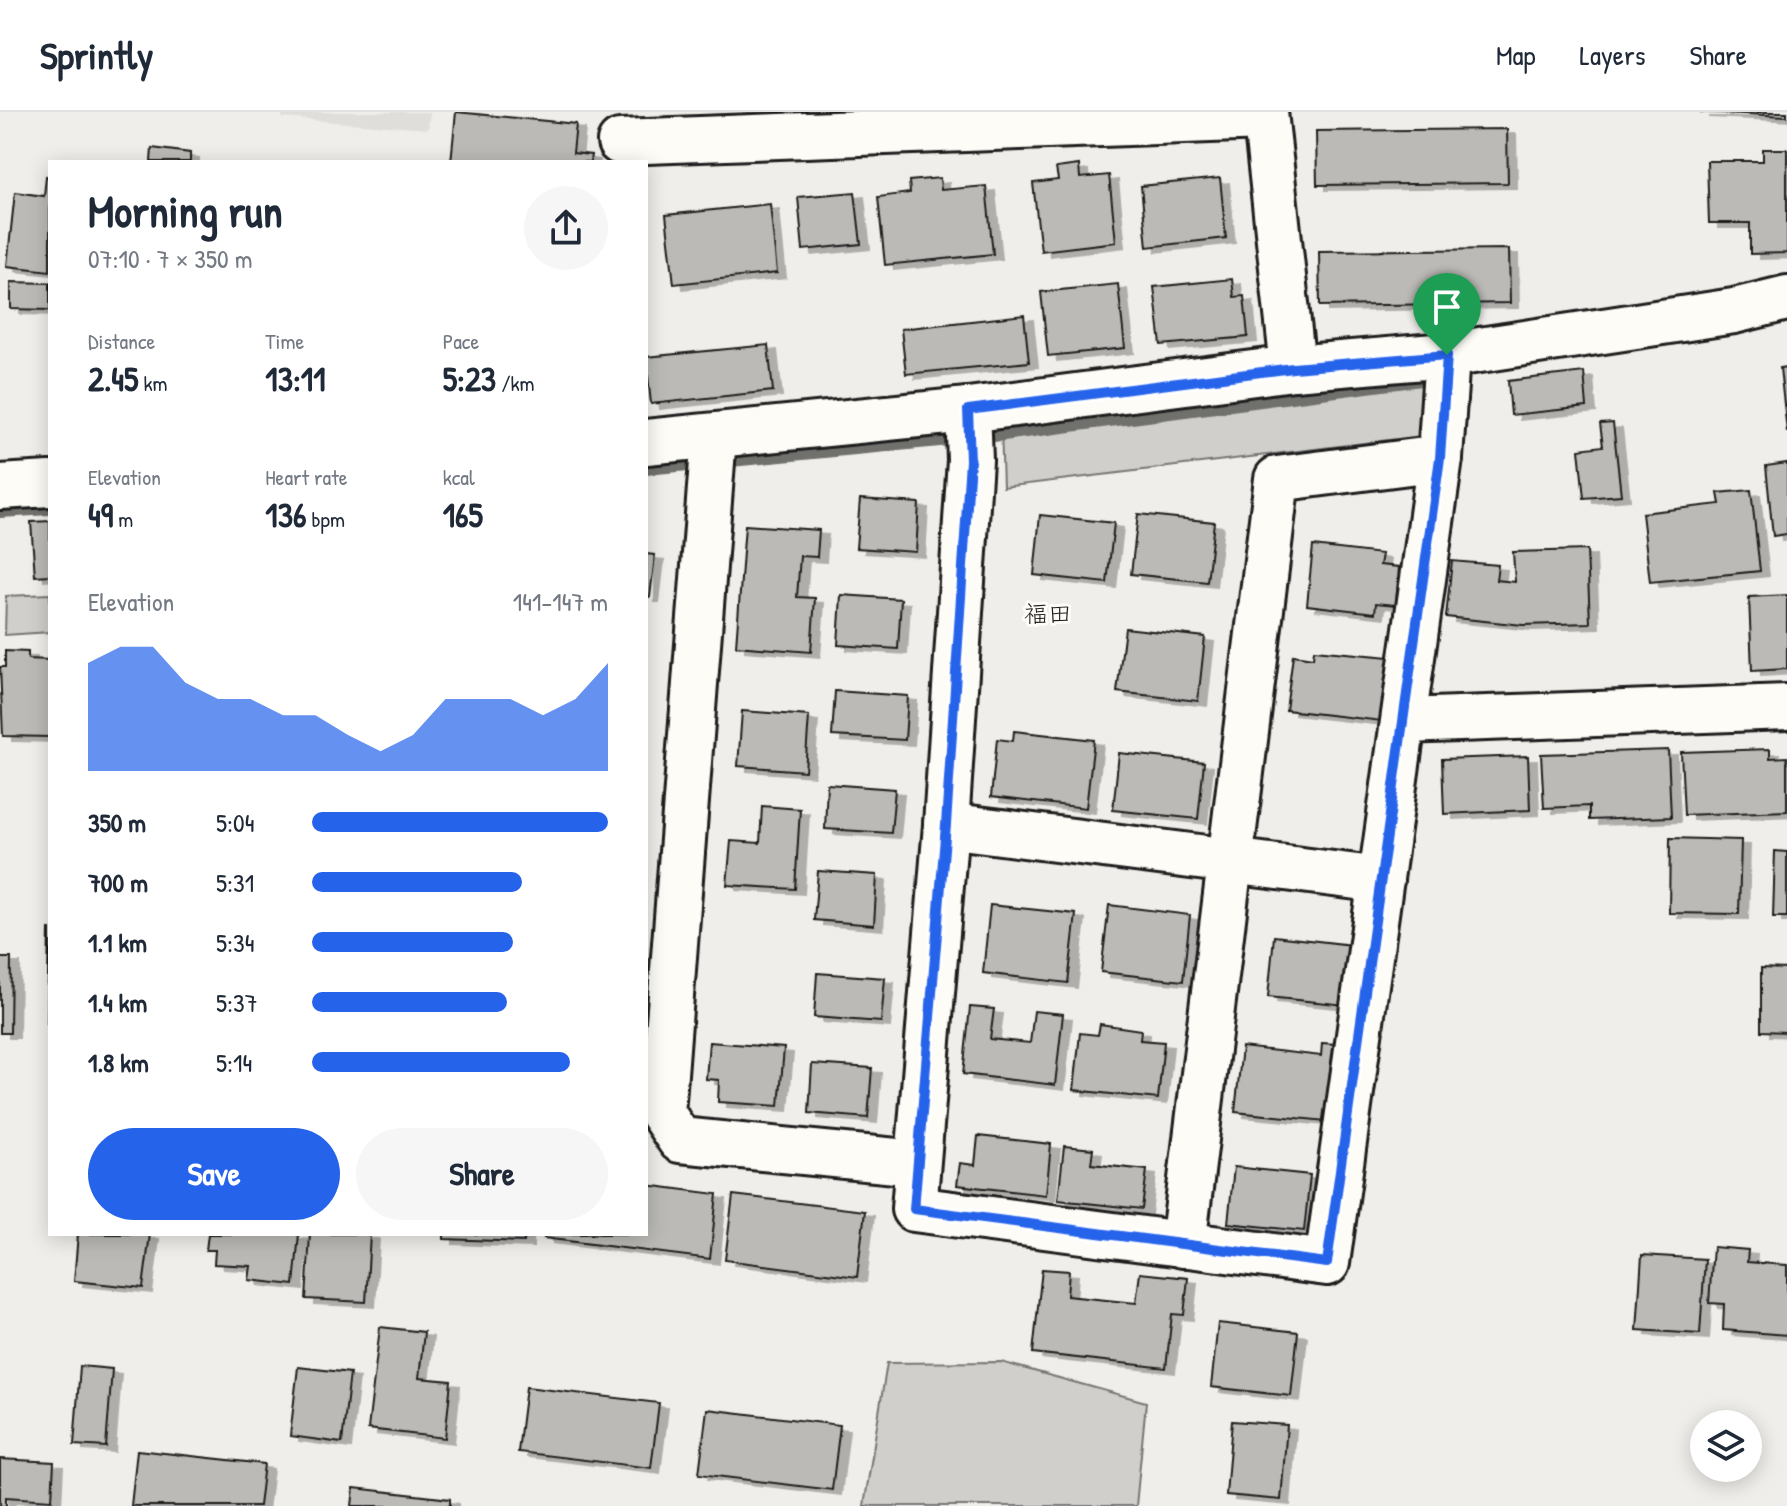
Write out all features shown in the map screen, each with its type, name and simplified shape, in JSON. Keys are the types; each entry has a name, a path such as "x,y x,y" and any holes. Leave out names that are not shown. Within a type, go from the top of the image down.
{"street":[{"path":"621,139 1265,115 1293,368"},
{"path":"648,442 712,456 968,410 1293,368 1447,374 1787,298"},
{"path":"968,410 970,460 946,825 914,1209 1327,1263 1440,458 1447,374"},
{"path":"712,456 662,1113 680,1140 917,1163"},
{"path":"1183,1245 1233,861 1277,479 1440,458"},
{"path":"0,487 48,484"},
{"path":"1404,721 1787,707"},
{"path":"946,825 1381,880"}],"shaded area":[{"path":"282,112 430,112 428,129 282,118"},
{"path":"1433,371 1430,435 1003,487 1001,426"},
{"path":"48,594 48,632 5,635 6,596"},
{"path":"1001,1362 1146,1402 1136,1506 864,1506 887,1363"}],"building":[{"path":"456,112 576,124 573,153 591,155 590,160 451,160"},
{"path":"1700,112 1787,112 1787,116"},
{"path":"1507,129 1508,183 1317,185 1316,131"},
{"path":"152,148 190,153 190,160 151,160"},
{"path":"1763,149 1787,149 1787,253 1750,254 1750,223 1709,223 1707,161 1763,161"},
{"path":"1079,165 1080,178 1109,175 1116,242 1041,251 1033,183 1058,180 1056,168"},
{"path":"46,176 48,271 7,266 15,192 44,196"},
{"path":"940,178 941,190 986,186 993,254 885,265 878,197 910,193 909,181"},
{"path":"1220,178 1226,238 1147,247 1141,186"},
{"path":"855,192 861,244 803,250 798,197"},
{"path":"770,204 777,273 674,284 666,215"},
{"path":"1509,249 1510,303 1320,306 1319,251"},
{"path":"1232,279 1234,297 1244,296 1248,337 1161,345 1154,287"},
{"path":"11,282 48,283 48,310 11,309"},
{"path":"1118,284 1125,348 1048,356 1041,292"},
{"path":"1024,315 1029,362 906,374 901,329"},
{"path":"768,345 773,391 651,404 648,357"},
{"path":"1787,367 1787,432 1780,368"},
{"path":"1584,372 1587,407 1511,415 1508,381"},
{"path":"1613,423 1621,495 1584,498 1579,449 1603,446 1600,424"},
{"path":"1787,463 1787,534 1773,536 1766,466"},
{"path":"1751,490 1760,571 1650,582 1642,513 1720,504 1718,493"},
{"path":"860,499 919,503 916,552 856,548"},
{"path":"1138,514 1214,522 1207,582 1131,574"},
{"path":"1040,515 1114,523 1107,583 1034,575"},
{"path":"48,521 48,575 35,576 31,522"},
{"path":"745,525 819,530 817,557 800,556 797,597 815,598 811,652 736,646"},
{"path":"1313,546 1382,554 1380,565 1399,567 1396,605 1376,603 1375,613 1307,605"},
{"path":"1587,550 1590,623 1523,625 1446,617 1452,561 1498,565 1496,580 1515,582 1513,552"},
{"path":"648,554 655,555 648,597"},
{"path":"841,595 901,599 898,649 838,645"},
{"path":"1787,595 1787,669 1752,671 1749,597"},
{"path":"1125,628 1205,637 1198,701 1117,692"},
{"path":"1314,650 1389,657 1382,721 1286,710 1293,655 1313,658"},
{"path":"5,651 28,652 28,659 48,660 48,737 3,736 0,667 5,667"},
{"path":"835,691 908,696 905,740 832,736"},
{"path":"742,711 809,716 805,771 738,766"},
{"path":"1014,731 1094,740 1086,808 991,797 997,739 1013,741"},
{"path":"1770,749 1770,758 1787,757 1787,811 1684,815 1681,752"},
{"path":"1668,750 1671,817 1589,820 1589,806 1544,808 1541,754"},
{"path":"1119,753 1204,762 1198,819 1113,810"},
{"path":"1528,756 1530,810 1444,814 1442,759"},
{"path":"827,784 895,789 891,833 825,829"},
{"path":"762,806 800,809 795,889 727,885 731,841 760,843"},
{"path":"1670,838 1741,840 1739,914 1669,913"},
{"path":"1775,851 1787,852 1787,917 1773,917"},
{"path":"818,871 877,875 874,925 814,920"},
{"path":"990,905 1076,914 1068,983 983,973"},
{"path":"1109,905 1190,915 1183,981 1101,972"},
{"path":"1274,936 1352,945 1346,1005 1268,997"},
{"path":"0,958 11,958 10,1033 0,1033"},
{"path":"1761,968 1787,969 1787,1032 1761,1031"},
{"path":"817,973 885,978 881,1022 814,1017"},
{"path":"970,1007 994,1009 990,1039 1030,1043 1034,1011 1063,1014 1055,1085 963,1074"},
{"path":"1100,1024 1141,1030 1140,1040 1164,1042 1158,1099 1074,1090 1080,1033 1098,1035"},
{"path":"709,1042 784,1048 779,1106 718,1102 719,1080 706,1079"},
{"path":"1322,1043 1335,1044 1326,1121 1235,1112 1242,1047 1321,1056"},
{"path":"812,1064 872,1068 868,1118 809,1113"},
{"path":"978,1136 1051,1144 1046,1195 957,1185 960,1163 975,1165"},
{"path":"1064,1146 1093,1149 1091,1164 1147,1170 1142,1209 1058,1200"},
{"path":"1234,1167 1310,1175 1304,1231 1228,1223"},
{"path":"648,1185 717,1194 710,1259 544,1238 648,1236"},
{"path":"733,1195 865,1211 857,1277 725,1260"},
{"path":"78,1236 150,1236 143,1288 74,1281"},
{"path":"208,1236 299,1236 294,1285 249,1280 251,1266 214,1264 215,1250 206,1250"},
{"path":"310,1236 370,1236 366,1302 306,1299"},
{"path":"444,1236 524,1236 524,1242 444,1239"},
{"path":"1713,1247 1748,1250 1747,1262 1787,1265 1787,1335 1723,1330 1724,1304 1709,1303"},
{"path":"1642,1255 1705,1259 1700,1334 1637,1330"},
{"path":"1042,1269 1069,1271 1067,1296 1136,1303 1140,1273 1188,1278 1184,1315 1172,1314 1166,1368 1033,1353"},
{"path":"1218,1323 1298,1332 1291,1396 1211,1387"},
{"path":"380,1327 424,1332 419,1378 451,1381 445,1438 368,1429"},
{"path":"80,1366 112,1369 106,1447 74,1445"},
{"path":"298,1367 350,1373 342,1443 290,1436"},
{"path":"526,1387 659,1403 651,1468 518,1452"},
{"path":"707,1409 840,1425 832,1490 699,1474"},
{"path":"1232,1421 1287,1425 1281,1500 1226,1495"},
{"path":"137,1450 264,1464 259,1506 131,1506"},
{"path":"0,1459 54,1462 52,1500 6,1497 6,1506 0,1506"},
{"path":"354,1488 450,1499 450,1506 352,1506"}],"waterway":[{"path":"648,468 1003,434 1436,377"},
{"path":"0,511 48,508"}],"district":[{"name":"福田","path":"1048,614"}],"route":[{"path":"1447,355 1447,393 1440,458 1327,1263 914,1209 946,825 970,460 968,410 1293,368 1447,355"}]}
